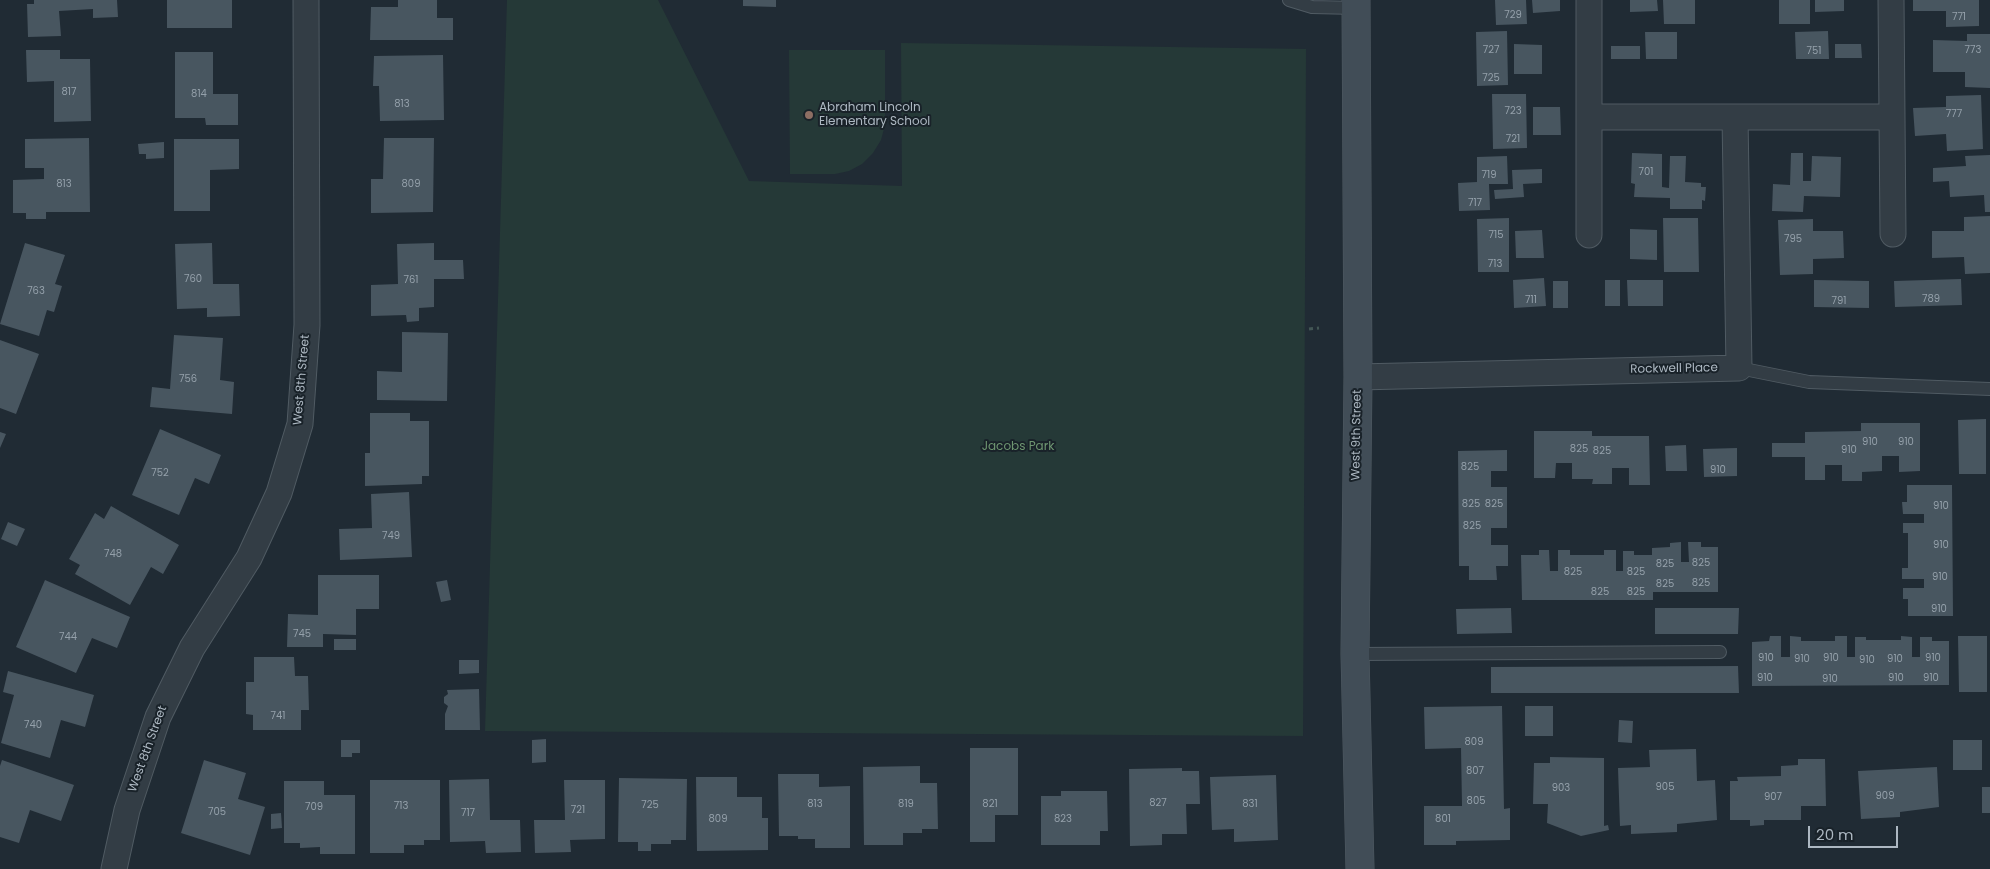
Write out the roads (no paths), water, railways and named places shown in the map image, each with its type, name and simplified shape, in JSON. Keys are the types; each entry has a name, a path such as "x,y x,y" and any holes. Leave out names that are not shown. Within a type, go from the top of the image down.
{"street":[{"name":"West 8th Street","path":"114,869 127,810 158,717 192,648 248,558 279,493 300,424 307,326 306,0"},
{"path":"1589,0 1589,236"},
{"path":"1891,0 1893,234"},
{"name":"West 9th Street","path":"1356,4 1358,377 1356,654 1360,869"},
{"path":"1590,117 1892,117"},
{"path":"1735,118 1739,368"},
{"name":"Rockwell Place","path":"1358,377 1739,368"}],"lane":[{"path":"1289,0 1312,7 1356,4"},
{"path":"1739,368 1810,382 1990,389"},
{"path":"1356,654 1720,652"}],"place":[{"name":"Abraham Lincoln Elementary School","path":"809,115"}],"park label":[{"name":"Jacobs Park","path":"1018,447"}]}
